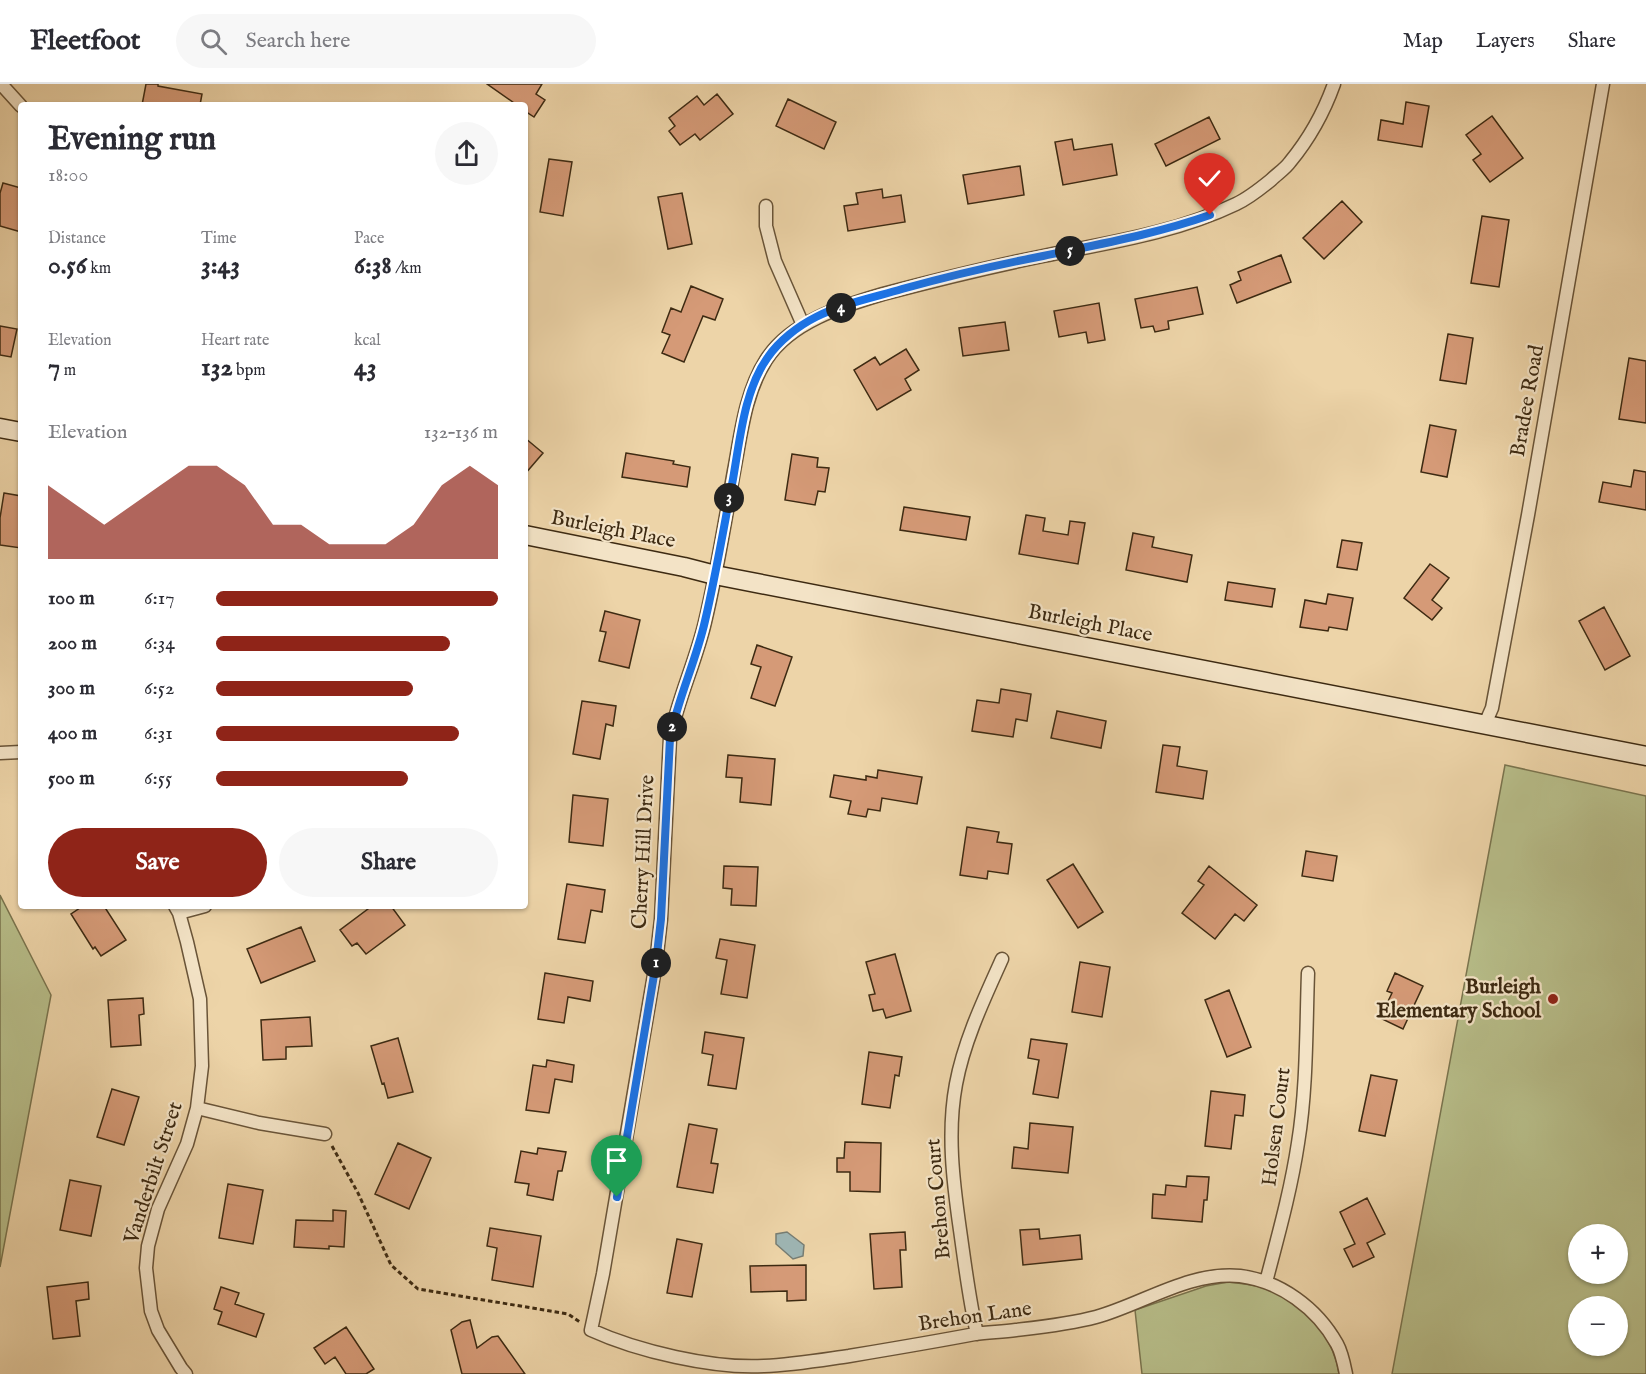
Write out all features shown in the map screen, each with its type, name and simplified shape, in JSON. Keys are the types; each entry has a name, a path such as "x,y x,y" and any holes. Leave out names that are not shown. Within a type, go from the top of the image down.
{"street":[{"path":"2,84 18,103"},
{"name":"Cherry Hill Drive","path":"591,1330 603,1274 656,963 661,919 670,738 674,717 705,624 750,394 767,358 780,343 817,317 875,297 941,278 1169,228 1200,219 1238,203 1289,164 1315,127 1334,84"},
{"name":"Bradee Road","path":"1485,724 1492,708 1528,515 1603,84"},
{"path":"766,206 766,226 775,261 803,325"},
{"path":"0,428 18,431"},
{"name":"Burleigh Place","path":"528,536 715,575 1646,756"},
{"path":"0,753 18,752"},
{"name":"Vanderbilt Street","path":"177,909 200,999 202,1066 197,1108 187,1144 155,1220 148,1246 146,1268 152,1311 158,1330 180,1368 186,1374"},
{"name":"Brehon Court","path":"977,1334 970,1301 954,1185 951,1152 952,1129 956,1084 963,1056 1002,959"},
{"name":"Holsen Court","path":"1266,1282 1287,1203 1299,1141 1308,973"},
{"path":"197,1108 259,1123 325,1134"},
{"name":"Brehon Lane","path":"591,1330 638,1346 704,1362 762,1367 810,1362 1095,1317 1203,1279 1239,1276 1266,1282 1306,1305 1337,1345 1346,1374"}],"path":[{"path":"325,1134 358,1193 391,1265 418,1289 568,1314 591,1330"}],"green space":[{"name":"Burleigh Elementary School","path":"1505,765 1646,796 1646,1374 1392,1374"},
{"path":"0,895 51,995 0,1267"},
{"path":"1228,1282 1270,1289 1303,1309 1327,1339 1337,1362 1339,1374 1142,1374 1135,1310 1206,1286"}],"water":[{"path":"787,1232 804,1245 803,1256 793,1259 776,1244 776,1234"}],"building":[{"path":"146,84 158,84 158,86 202,94 201,102 143,102"},
{"path":"487,84 542,84 536,94 545,100 534,117 528,113 528,102 513,102"},
{"path":"717,94 733,114 700,140 695,134 680,145 669,131 675,126 669,118 697,96 704,105"},
{"path":"788,99 836,122 824,149 776,126"},
{"path":"1406,102 1429,106 1422,147 1378,140 1381,120 1403,124"},
{"path":"1492,116 1523,158 1490,182 1473,160 1481,154 1466,135"},
{"path":"1209,117 1220,139 1166,166 1155,144"},
{"path":"1072,139 1074,150 1112,144 1117,175 1063,185 1055,142"},
{"path":"549,159 572,162 563,216 540,212"},
{"path":"1020,166 1024,195 968,204 963,175"},
{"path":"3,183 18,187 18,231 0,226 0,193"},
{"path":"882,189 883,198 901,195 905,222 848,231 844,206 858,204 856,193"},
{"path":"682,193 692,244 668,249 658,197"},
{"path":"1342,201 1362,222 1324,259 1303,238"},
{"path":"1482,216 1509,220 1499,287 1471,283"},
{"path":"1281,255 1291,282 1237,303 1230,285 1241,280 1238,272"},
{"path":"691,286 723,299 715,320 703,316 684,362 662,353 670,335 662,332 671,308 681,312"},
{"path":"1197,287 1203,314 1168,321 1169,329 1155,332 1153,326 1141,328 1135,299"},
{"path":"1099,303 1105,340 1088,343 1086,332 1059,337 1054,311"},
{"path":"1005,322 1009,350 963,356 959,328"},
{"path":"0,326 17,329 11,357 0,355"},
{"path":"1448,334 1473,338 1466,384 1440,380"},
{"path":"906,349 919,370 905,379 911,390 877,410 854,370 875,357 880,365"},
{"path":"1629,358 1646,361 1646,423 1619,419"},
{"path":"1430,425 1456,430 1447,477 1421,472"},
{"path":"528,440 543,453 528,470"},
{"path":"626,453 674,461 673,464 690,467 687,487 622,477"},
{"path":"792,454 818,458 817,467 829,468 825,492 818,491 815,505 785,500"},
{"path":"1634,470 1646,472 1646,510 1599,502 1603,482 1631,487"},
{"path":"4,493 18,495 18,548 0,545 0,518"},
{"path":"904,507 970,517 966,540 900,530"},
{"path":"1026,515 1045,518 1043,531 1068,535 1070,521 1085,523 1078,564 1019,554"},
{"path":"1133,533 1154,537 1152,547 1192,555 1187,582 1126,570"},
{"path":"1342,540 1362,543 1357,570 1337,567"},
{"path":"1430,564 1449,578 1432,600 1442,608 1432,620 1404,598"},
{"path":"1228,582 1275,589 1272,607 1225,600"},
{"path":"1328,594 1353,598 1347,630 1329,627 1328,631 1300,627 1305,600 1326,604"},
{"path":"1604,607 1630,656 1605,670 1579,621"},
{"path":"605,611 640,620 629,668 599,661 606,632 600,631"},
{"path":"757,645 792,657 775,706 751,698 761,667 751,664"},
{"path":"1001,689 1031,694 1027,721 1016,719 1013,737 972,731 977,700 999,703"},
{"path":"582,701 616,706 613,726 606,724 600,759 573,754"},
{"path":"1057,711 1106,721 1101,748 1051,738"},
{"path":"1163,745 1180,747 1177,766 1207,771 1203,799 1156,792"},
{"path":"728,755 775,759 771,805 740,802 742,778 726,777"},
{"path":"878,770 922,777 917,804 882,798 880,811 868,809 866,817 848,814 851,801 830,797 834,775 866,780 866,776 877,778"},
{"path":"573,795 608,799 603,846 569,842"},
{"path":"967,827 999,832 997,842 1012,844 1008,874 988,871 987,879 960,875"},
{"path":"1306,851 1337,856 1333,881 1302,876"},
{"path":"1073,864 1103,912 1078,928 1047,880"},
{"path":"724,866 758,867 756,906 731,905 732,889 723,888"},
{"path":"1209,866 1257,905 1244,921 1235,914 1215,939 1182,913 1204,885 1198,881"},
{"path":"567,884 605,890 602,912 591,910 585,943 558,939"},
{"path":"78,909 106,909 126,940 101,956 95,947 93,949 71,914"},
{"path":"368,909 393,909 405,925 366,954 357,943 352,946 340,930"},
{"path":"301,927 315,961 261,983 247,949"},
{"path":"720,939 755,945 747,998 721,994 727,960 716,958"},
{"path":"895,954 911,1011 886,1018 883,1009 873,1011 869,995 875,994 866,962"},
{"path":"1080,962 1110,967 1102,1017 1072,1012"},
{"path":"545,973 593,981 590,1001 568,997 564,1023 538,1019"},
{"path":"1395,973 1423,986 1403,1029 1380,1018 1392,993 1387,991"},
{"path":"1229,990 1251,1047 1227,1057 1205,1000"},
{"path":"143,998 144,1014 139,1015 141,1045 111,1047 108,1000"},
{"path":"310,1017 312,1046 286,1047 286,1059 263,1060 261,1020"},
{"path":"705,1032 744,1038 736,1089 708,1085 713,1055 702,1053"},
{"path":"398,1038 413,1092 388,1098 371,1046"},
{"path":"1031,1039 1067,1044 1058,1098 1033,1094 1039,1060 1028,1058"},
{"path":"869,1052 902,1057 899,1076 895,1075 890,1108 862,1104"},
{"path":"547,1060 574,1065 572,1082 555,1079 549,1113 526,1110 533,1065 546,1067"},
{"path":"1371,1075 1397,1080 1385,1136 1359,1131"},
{"path":"112,1089 139,1097 124,1145 97,1137"},
{"path":"1211,1091 1245,1095 1243,1116 1235,1115 1231,1149 1205,1146"},
{"path":"1030,1123 1073,1127 1068,1173 1012,1168 1014,1147 1028,1149"},
{"path":"689,1124 717,1129 711,1163 718,1164 713,1193 677,1187"},
{"path":"845,1142 881,1143 880,1192 850,1191 850,1172 837,1172 837,1158 844,1158"},
{"path":"398,1143 431,1158 409,1209 375,1194"},
{"path":"538,1148 566,1152 562,1171 558,1171 553,1200 527,1195 529,1184 515,1182 521,1151 537,1154"},
{"path":"1187,1176 1209,1177 1202,1222 1152,1218 1153,1194 1165,1195 1166,1185 1186,1187"},
{"path":"70,1180 101,1186 91,1236 60,1230"},
{"path":"228,1184 263,1190 253,1244 219,1238"},
{"path":"1367,1198 1385,1234 1367,1243 1374,1257 1353,1267 1344,1249 1355,1244 1340,1212"},
{"path":"333,1210 346,1211 344,1247 329,1246 329,1249 294,1247 296,1220 333,1221"},
{"path":"490,1228 541,1236 533,1287 492,1280 497,1248 487,1246"},
{"path":"1039,1229 1040,1239 1080,1235 1082,1259 1023,1265 1020,1230"},
{"path":"905,1232 906,1250 900,1250 902,1287 874,1289 870,1234"},
{"path":"677,1239 702,1244 692,1297 667,1293"},
{"path":"806,1265 806,1300 787,1301 787,1291 751,1292 750,1266"},
{"path":"88,1282 89,1299 76,1301 80,1336 53,1339 47,1287"},
{"path":"221,1287 239,1293 235,1304 264,1314 256,1337 218,1324 222,1312 214,1309"},
{"path":"470,1320 477,1348 492,1337 498,1336 525,1374 462,1374 451,1330 462,1322"},
{"path":"346,1327 374,1369 366,1374 346,1374 335,1357 325,1364 314,1348"}],"place":[{"name":"Burleigh Elementary School","path":"1553,999"}],"route":[{"path":"617,1197 656,963 661,919 670,738 674,717 705,624 750,394 767,358 780,343 803,325 817,317 864,300 941,278 1102,244 1169,228 1210,215"}]}
